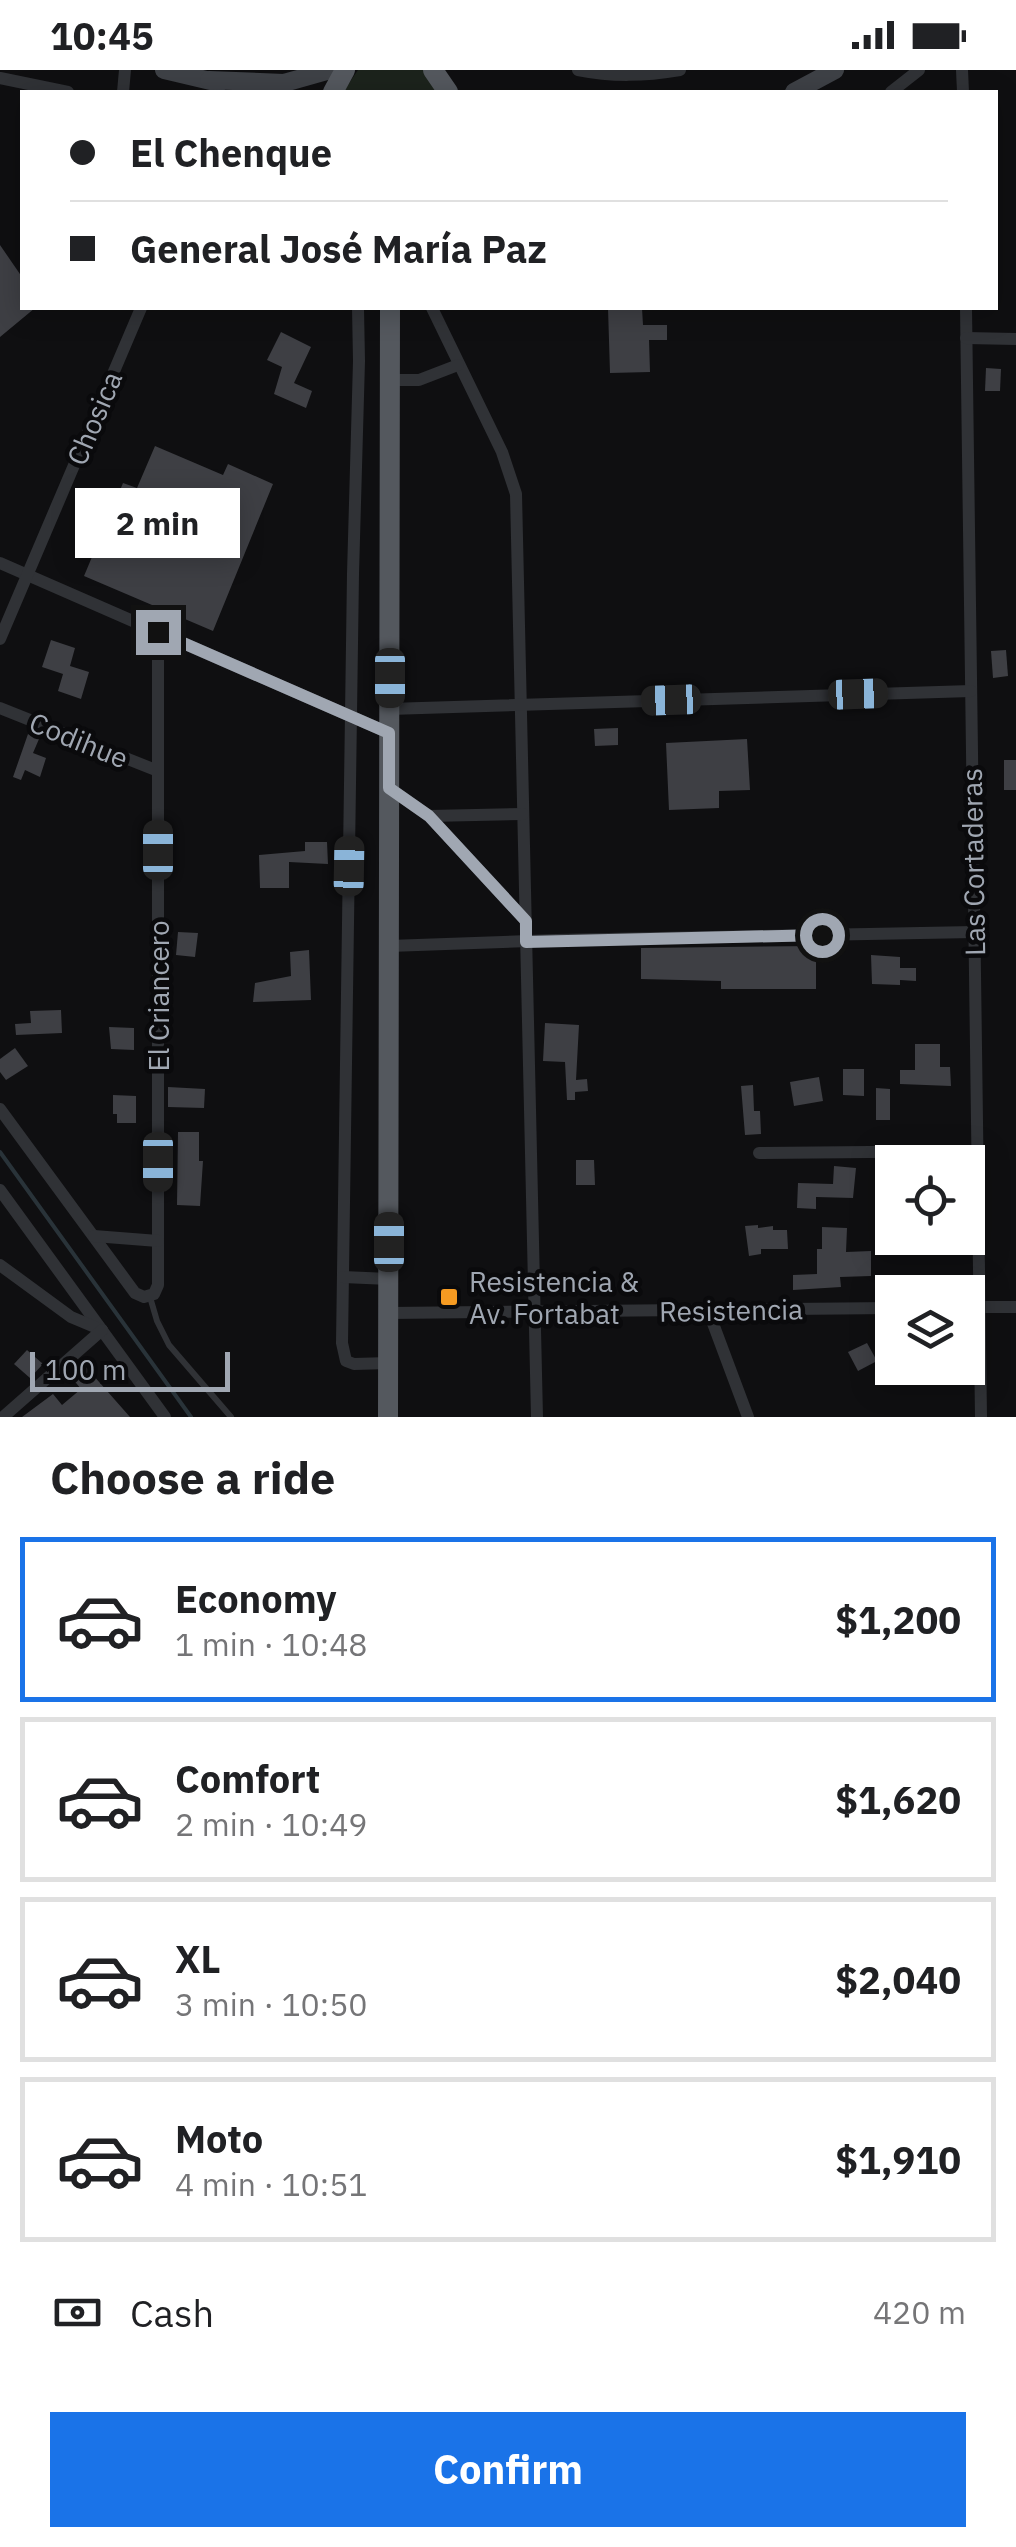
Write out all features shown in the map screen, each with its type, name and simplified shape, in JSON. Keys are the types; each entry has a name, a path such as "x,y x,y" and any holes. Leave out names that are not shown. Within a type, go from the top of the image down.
{"highway":[{"path":"388,1417 390,310"}],"main road":[{"path":"164,70 236,90"},
{"path":"433,70 456,90"},
{"path":"798,90 835,70"},
{"path":"209,80 284,82 338,75"}],"street":[{"path":"578,70 608,76 647,76 680,70"},
{"path":"894,90 919,70"},
{"path":"0,78 58,90"},
{"name":"Chosica","path":"0,639 141,310"},
{"path":"358,310 343,1354 354,1364 388,1363"},
{"path":"433,310 508,466 516,494 537,1417"},
{"name":"Las Cortaderas","path":"966,310 978,1145"},
{"path":"966,338 1016,339"},
{"path":"390,380 420,380 458,365"},
{"path":"0,563 389,733"},
{"name":"El Criancero","path":"150,1296 158,1286 158,632"},
{"path":"389,708 971,691"},
{"name":"Codihue","path":"0,708 158,771"},
{"path":"389,788 429,816 526,921"},
{"path":"429,816 523,814"},
{"path":"389,946 974,932"},
{"path":"0,1109 135,1292 150,1296"},
{"path":"759,1153 875,1151"},
{"path":"0,1190 165,1417"},
{"path":"94,1236 158,1241"},
{"path":"0,1265 71,1317 102,1330"},
{"path":"343,1277 388,1279"},
{"path":"985,1307 1016,1307"},
{"name":"Resistencia","path":"389,1313 875,1308"},
{"path":"708,1310 748,1417"},
{"path":"2,1417 102,1330"},
{"name":"Las Cortaderas","path":"979,1385 981,1417"},
{"path":"0,1397 14,1407"}],"lane":[{"path":"150,1296 169,1345 230,1417"}],"shaded area":[{"path":"358,70 423,70 438,90 344,90"}],"building":[{"path":"0,245 20,274 20,310 33,310 0,337"},
{"path":"608,310 642,310 643,325 667,325 667,340 649,340 650,372 610,373"},
{"path":"281,332 311,347 294,383 312,391 306,408 274,394 282,367 267,360"},
{"path":"986,368 1001,369 1000,391 985,391"},
{"path":"155,446 223,475 228,464 273,484 213,631 84,576 123,483 137,488"},
{"path":"51,640 75,648 70,666 89,672 81,699 58,691 63,674 42,667"},
{"path":"1006,650 1008,676 993,678 991,651"},
{"path":"618,728 618,745 595,746 594,729"},
{"path":"28,734 39,739 33,753 46,758 40,777 25,770 21,780 13,777"},
{"path":"747,739 750,790 719,791 719,808 669,810 666,743"},
{"path":"1004,760 1016,760 1016,790 1004,790"},
{"path":"305,842 327,842 328,864 289,862 289,888 260,888 259,855 305,851"},
{"path":"178,932 198,933 195,957 176,955"},
{"path":"816,946 816,989 721,989 721,981 641,979 641,948"},
{"path":"309,950 311,1000 253,1002 255,983 291,976 290,952"},
{"path":"871,955 900,957 900,968 916,968 916,981 872,984"},
{"path":"61,1010 62,1033 16,1035 15,1024 31,1023 30,1011"},
{"path":"545,1023 579,1025 576,1080 587,1079 588,1091 575,1092 575,1100 567,1100 565,1062 543,1061"},
{"path":"109,1027 134,1028 134,1050 111,1049"},
{"path":"915,1044 940,1044 940,1067 950,1067 951,1086 900,1084 900,1070 915,1070"},
{"path":"15,1048 28,1066 6,1080 0,1072 0,1059"},
{"path":"843,1069 864,1069 864,1096 843,1095"},
{"path":"819,1077 823,1101 794,1106 790,1082"},
{"path":"753,1085 754,1111 760,1111 761,1134 745,1135 741,1086"},
{"path":"168,1087 205,1089 204,1108 168,1107"},
{"path":"876,1088 890,1089 890,1120 876,1120"},
{"path":"113,1095 136,1096 136,1123 117,1123"},
{"path":"178,1132 199,1132 199,1161 203,1161 200,1206 177,1205"},
{"path":"576,1160 594,1160 595,1185 576,1185"},
{"path":"834,1166 856,1168 853,1198 816,1197 816,1209 797,1208 798,1183 833,1184"},
{"path":"745,1226 787,1230 788,1249 761,1249 761,1254 749,1256"},
{"path":"822,1227 847,1228 846,1252 871,1251 871,1276 840,1277 841,1287 793,1290 793,1275 817,1274"},
{"path":"867,1343 875,1362 858,1371 848,1352"},
{"path":"27,1350 43,1364 30,1378 14,1364"},
{"path":"85,1366 130,1417 22,1417 53,1394 62,1405 81,1389 72,1378"}],"waterway":[{"path":"0,1152 191,1417"}],"place":[{"name":"Resistencia & Av. Fortabat","path":"449,1297"}],"route":[{"path":"158,632 389,733 389,788 429,816 526,921 526,942 822,935"}]}
